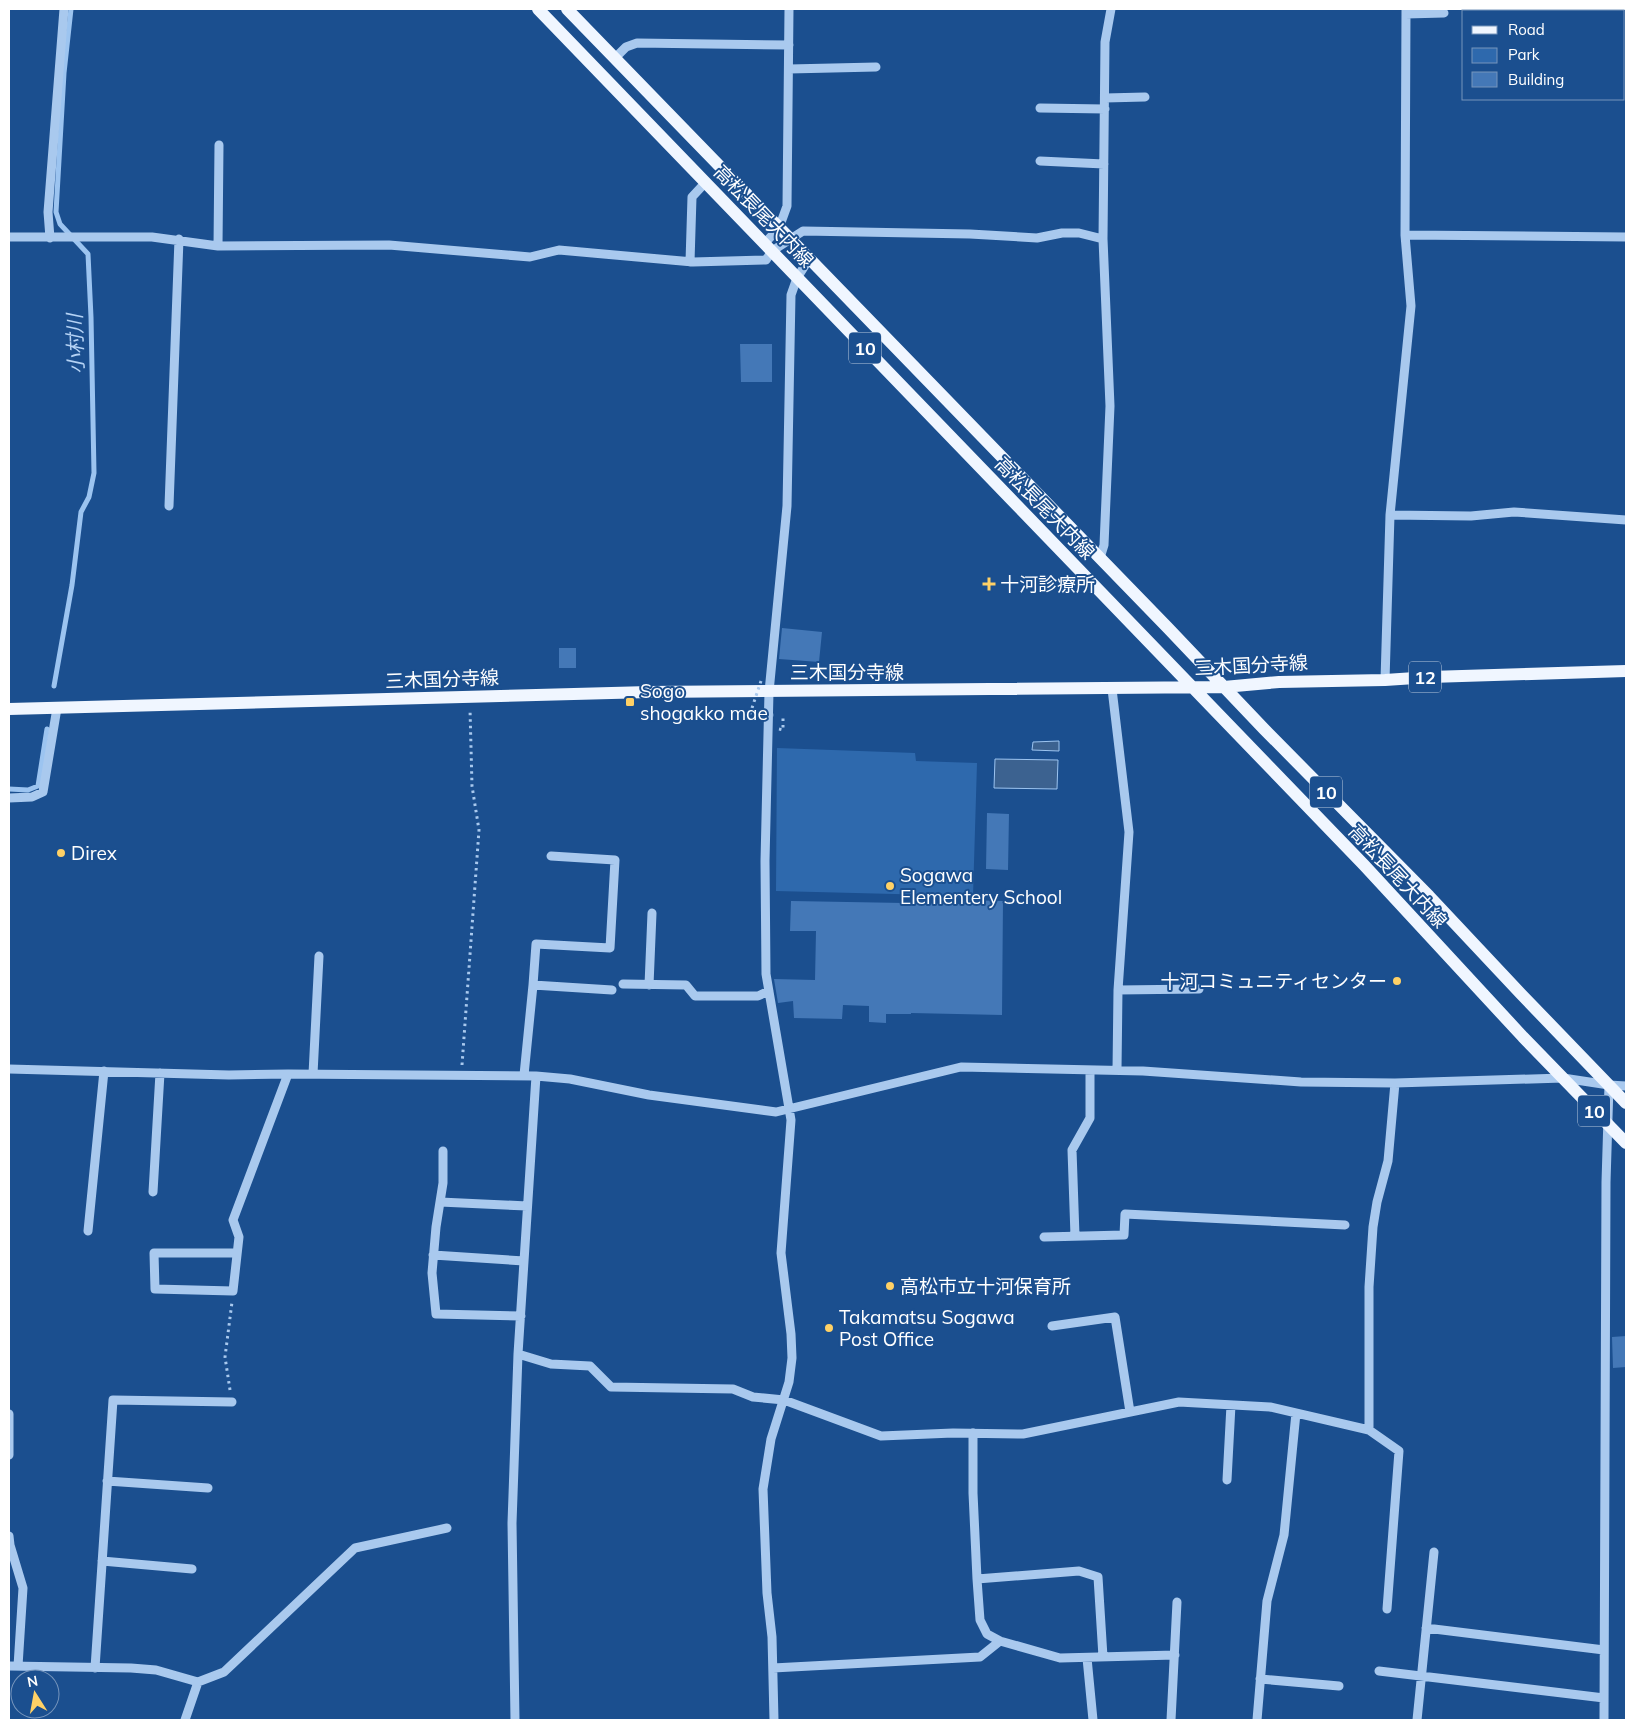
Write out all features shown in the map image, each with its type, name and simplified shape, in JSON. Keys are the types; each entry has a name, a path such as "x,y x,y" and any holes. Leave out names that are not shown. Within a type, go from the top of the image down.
{"main road":[{"name":"高松長尾大内線","path":"538,9 1364,865 1523,1037 1626,1143"},
{"name":"高松長尾大内線","path":"567,9 1429,896 1626,1103"},
{"name":"三木国分寺線","path":"9,709 649,692 1193,688 1279,682 1626,671"}],"street":[{"path":"50,238 48,212 64,9"},
{"path":"9,237 152,237 218,246 389,245 530,257 559,250 690,262 766,260 768,247 780,228 787,206 789,9"},
{"path":"1100,558 1104,545 1110,406 1103,239 1105,42 1111,9"},
{"path":"1385,680 1390,515 1411,306 1405,235 1406,11 1444,13"},
{"path":"615,58 626,47 638,43 789,45"},
{"path":"789,69 876,67"},
{"path":"1105,98 1145,97"},
{"path":"1040,108 1105,110"},
{"path":"218,145 218,246"},
{"path":"1040,161 1104,164"},
{"path":"690,262 692,197 705,183"},
{"path":"768,247 790,239 803,231 828,230 1037,238 1062,233 1079,233 1103,239"},
{"path":"1405,235 1626,237"},
{"path":"169,506 178,240"},
{"path":"774,1720 772,1637 767,1593 764,1489 771,1439 789,1382 792,1358 791,1334 781,1253 791,1120 766,974 765,861 769,692 788,506 791,295 797,278 809,260"},
{"path":"1390,515 1471,516 1514,512 1626,520"},
{"path":"1112,689 1130,832 1118,990 1117,1070"},
{"path":"9,798 32,797 43,792 57,708"},
{"path":"524,1075 536,944 610,948 615,860 552,856"},
{"path":"649,985 652,913"},
{"path":"313,1074 318,956"},
{"path":"623,984 686,985 695,996 758,996 769,990"},
{"path":"533,985 612,990"},
{"path":"1118,990 1199,989"},
{"path":"9,1069 229,1075 524,1075 570,1078 649,1095 776,1112 961,1067 1117,1070 1301,1082 1395,1083 1563,1078 1626,1086"},
{"path":"1075,1236 1072,1150 1090,1118 1090,1070"},
{"path":"88,1231 104,1071"},
{"path":"154,1192 160,1073"},
{"path":"237,1253 154,1253 155,1289 233,1292 239,1237 233,1220 288,1074"},
{"path":"515,1720 512,1523 520,1316 536,1076"},
{"path":"1368,1430 1369,1287 1373,1227 1377,1202 1388,1161 1395,1083"},
{"path":"1604,1720 1606,1182 1609,1085"},
{"path":"443,1151 443,1183 432,1273 436,1314 520,1316"},
{"path":"440,1202 528,1206"},
{"path":"1044,1237 1124,1235 1125,1214 1344,1225"},
{"path":"433,1255 524,1261"},
{"path":"1052,1326 1115,1317 1130,1412"},
{"path":"518,1354 551,1364 590,1366 611,1387 733,1390 753,1397 784,1400 881,1436 973,1433 1023,1434 1178,1402 1270,1407 1368,1430 1399,1451 1387,1609"},
{"path":"95,1668 113,1400 232,1402"},
{"path":"1226,1480 1231,1405"},
{"path":"9,1414 9,1455"},
{"path":"1257,1720 1267,1601 1284,1535 1296,1414"},
{"path":"973,1433 973,1494 977,1579 980,1620 987,1634 1000,1641 1060,1658 1175,1655"},
{"path":"107,1481 208,1488"},
{"path":"9,1536 23,1588 14,1666 156,1670 198,1682 224,1672 355,1548 447,1528"},
{"path":"1417,1720 1434,1552"},
{"path":"102,1561 192,1569"},
{"path":"977,1579 1079,1572 1098,1577 1103,1657"},
{"path":"1171,1720 1177,1602"},
{"path":"1426,1628 1604,1650"},
{"path":"772,1668 980,1657 1000,1641"},
{"path":"1087,1658 1093,1720"},
{"path":"1379,1671 1604,1698"},
{"path":"1260,1679 1340,1686"},
{"path":"185,1720 198,1682"}],"path":[{"path":"761,681 750,714 774,714"},
{"path":"462,1075 479,830 472,786 470,697"},
{"path":"783,714 783,730"},
{"path":"232,1402 225,1357 233,1292"}],"green space":[{"path":"777,748 915,753 916,761 977,763 973,896 776,891"}],"shaded area":[{"path":"1059,741 1059,751 1032,750 1033,742"},
{"path":"995,759 1058,760 1057,789 994,788"}],"building":[{"path":"740,344 772,344 772,382 741,382"},
{"path":"782,628 822,632 819,662 779,659"},
{"path":"559,648 576,648 576,668 559,668"},
{"path":"987,813 1009,814 1008,870 986,869"},
{"path":"961,900 1003,901 1002,1015 886,1014 886,1023 869,1022 869,1006 843,1005 842,1019 794,1018 793,1001 778,1003 774,979 815,980 816,931 790,931 791,901 961,904"},
{"path":"1626,1336 1626,1367 1613,1368 1612,1337"}],"waterway":[{"name":"小村川","path":"54,686 72,585 81,512 89,497 94,473 88,254 60,224 56,212 64,73 71,9"},
{"name":"小村川","path":"9,789 28,790 38,786 47,729"}],"place":[{"name":"十河診療所","path":"989,584"},
{"name":"Sogo shogakko mae","path":"630,702"},
{"name":"Direx","path":"61,853"},
{"name":"Sogawa Elementery School","path":"890,886"},
{"name":"十河コミュニティセンター","path":"1397,981"},
{"name":"高松市立十河保育所","path":"890,1286"},
{"name":"Takamatsu Sogawa Post Office","path":"829,1328"}]}
